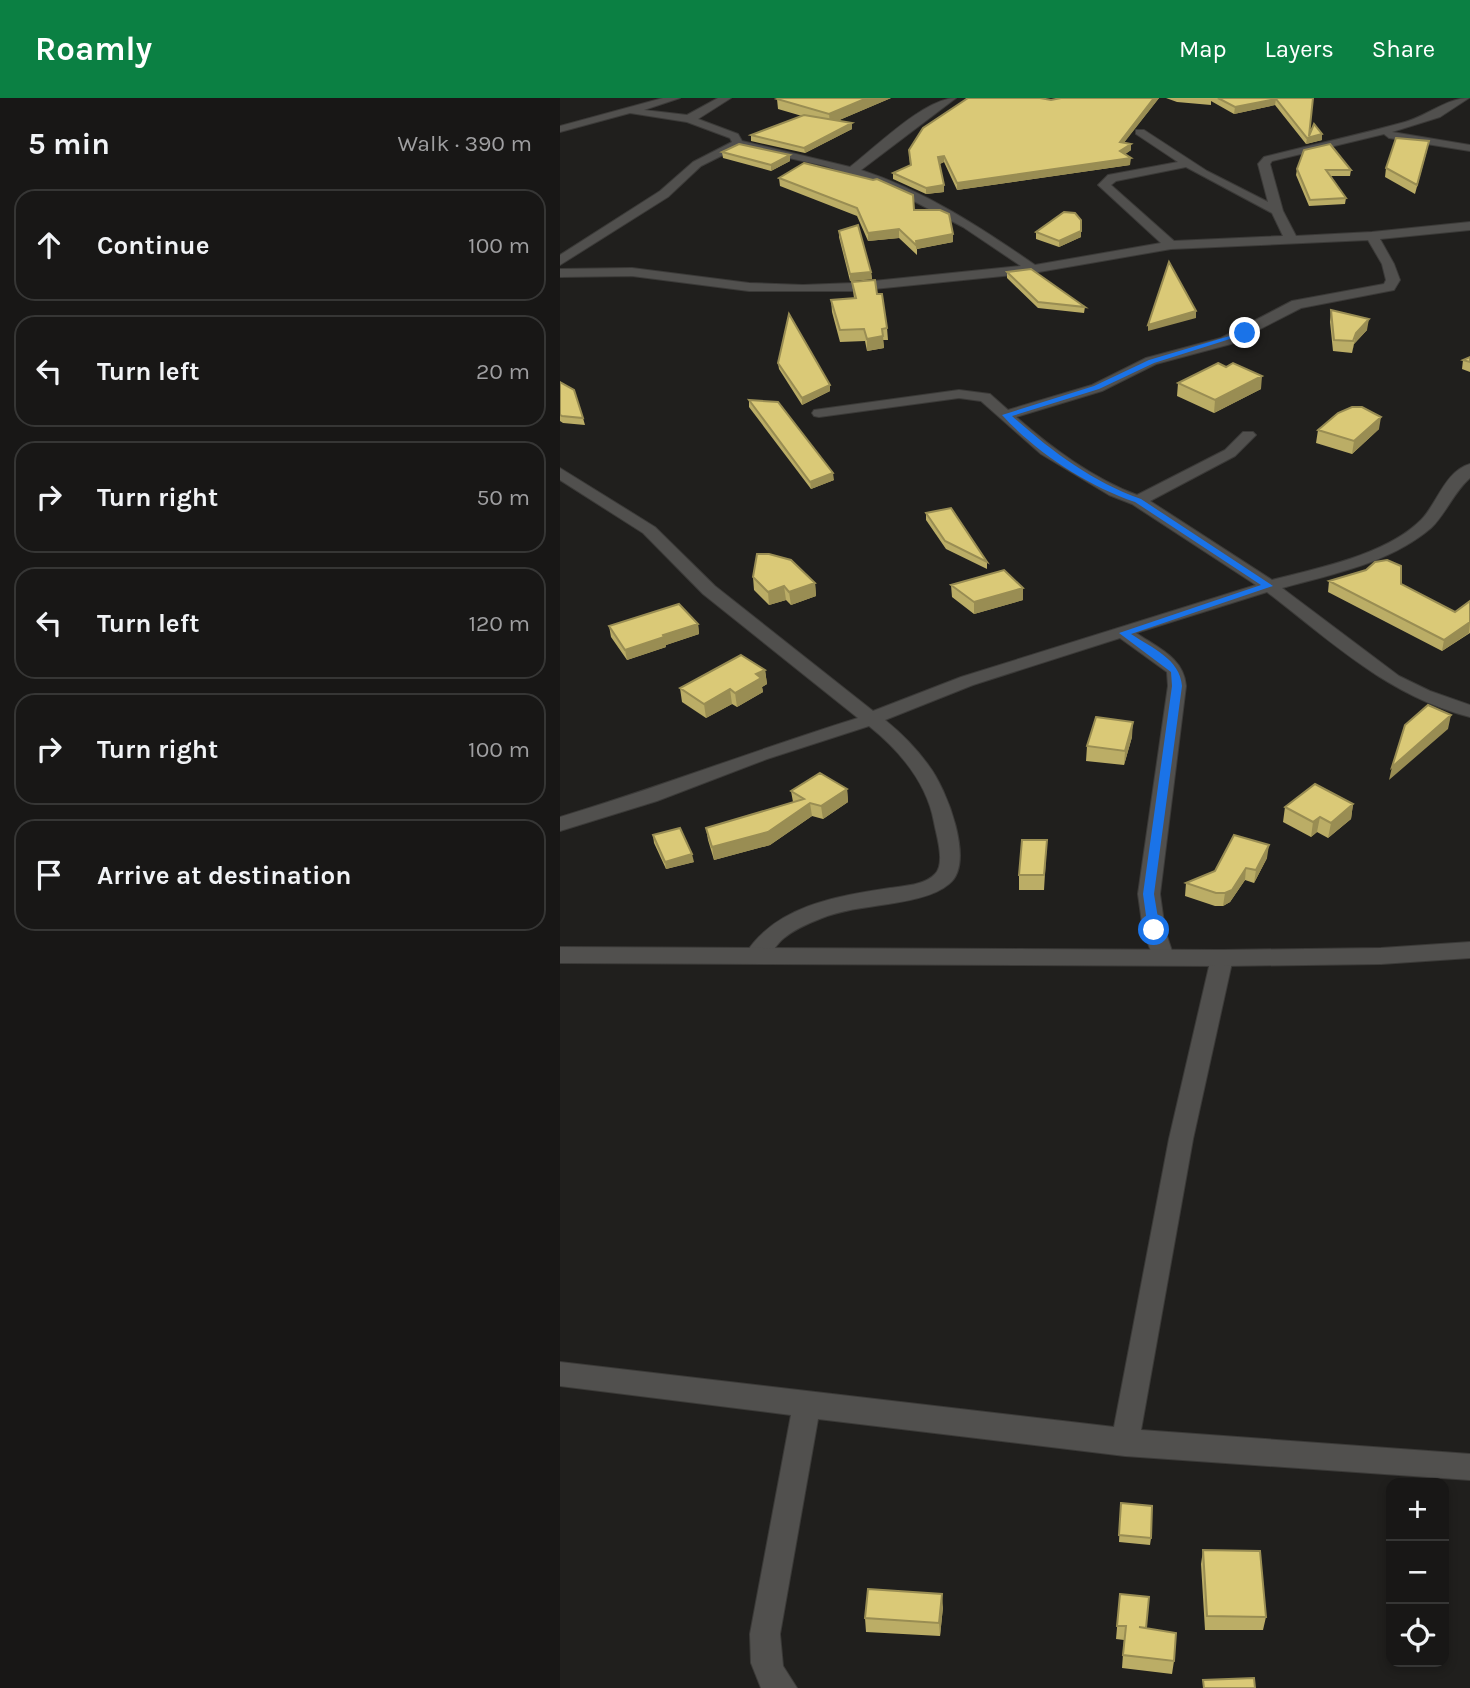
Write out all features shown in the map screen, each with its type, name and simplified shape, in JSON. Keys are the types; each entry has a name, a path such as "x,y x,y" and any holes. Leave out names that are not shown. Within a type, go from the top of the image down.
{"street":[{"path":"560,129 675,98"},
{"path":"690,119 726,98"},
{"path":"852,171 910,125 951,98"},
{"path":"1292,241 1277,211 1264,164 1268,159 1377,134 1436,115 1464,98"},
{"path":"626,110 690,119 734,136 738,143"},
{"path":"1140,132 1189,163 1277,211"},
{"path":"1377,134 1426,139 1470,148"},
{"path":"560,261 664,194 697,164 738,143 852,171 891,184 933,205 1033,269"},
{"path":"1171,245 1104,185 1112,178 1189,163"},
{"path":"560,273 632,272 749,287 803,289 899,284 1033,269 1171,245 1372,236 1470,226"},
{"path":"1006,415 1097,388 1151,361 1245,333 1297,304 1389,287 1393,280 1391,271 1372,236"},
{"path":"819,413 971,394 985,397 1046,451 1115,492 1138,500 1269,586 1393,680 1423,695 1470,711"},
{"path":"1138,500 1230,453 1248,435"},
{"path":"560,824 650,797 760,755 873,719 967,681 1269,586 1342,566 1398,544 1427,523 1450,488 1470,470"},
{"path":"560,474 649,530 709,590 873,719 922,769 943,811 949,848 949,867 943,879 921,890 835,904 803,917 776,933 755,956"},
{"path":"1124,633 1171,665 1176,672 1177,686 1149,894 1154,930 1163,957"},
{"path":"560,955 1222,958 1381,956 1470,950"},
{"path":"1125,1443 1169,1198 1205,1025 1222,958"},
{"path":"560,1374 1125,1443 1377,1463 1470,1467"},
{"path":"781,1688 764,1663 765,1634 807,1405"}],"building":[{"path":"867,98 829,114 777,99"},
{"path":"968,98 1154,98 1120,142 1131,144 1120,151 1131,158 957,183 944,156 938,157 944,185 926,188 893,173 911,165 909,150 923,128"},
{"path":"1218,98 1313,98 1309,136 1314,124 1322,134 1307,138 1276,99 1235,107"},
{"path":"804,115 852,123 804,148 751,135"},
{"path":"1396,138 1429,141 1417,185 1386,168"},
{"path":"739,144 790,155 771,165 722,152"},
{"path":"1330,144 1351,170 1326,170 1346,198 1310,200 1297,169 1304,150"},
{"path":"804,163 877,179 913,195 914,210 940,210 949,214 953,234 916,241 917,246 899,229 868,233 857,208 779,178"},
{"path":"1064,212 1075,213 1081,220 1081,231 1059,241 1036,232"},
{"path":"858,225 871,272 850,274 839,231"},
{"path":"1169,262 1196,311 1148,325"},
{"path":"1031,269 1085,307 1038,302 1007,272"},
{"path":"875,280 877,294 882,294 887,328 882,329 883,336 867,339 864,329 840,330 831,300 856,298 852,282"},
{"path":"1331,310 1369,319 1356,333 1353,341 1334,340"},
{"path":"789,314 830,385 802,398 778,363"},
{"path":"1218,363 1226,367 1233,363 1262,376 1215,400 1178,383"},
{"path":"560,382 574,390 583,418 560,415"},
{"path":"749,400 778,402 833,473 810,482"},
{"path":"1352,407 1362,407 1381,417 1354,441 1318,430 1338,413"},
{"path":"951,508 987,562 945,541 926,513"},
{"path":"757,554 791,560 815,583 789,592 784,586 768,592 753,577"},
{"path":"1387,560 1401,566 1401,584 1455,612 1470,601 1470,622 1444,640 1329,581 1366,570 1375,562"},
{"path":"1004,570 1023,588 974,602 951,585"},
{"path":"679,604 698,624 625,650 609,626"},
{"path":"741,655 765,670 756,674 761,678 735,693 730,689 704,704 680,688"},
{"path":"1428,705 1451,715 1392,767 1405,725"},
{"path":"1096,717 1133,722 1125,751 1087,746"},
{"path":"820,773 847,789 821,806 810,803 768,832 712,847 706,828 804,799 791,791"},
{"path":"1315,784 1353,804 1331,823 1320,817 1313,822 1285,807"},
{"path":"680,828 692,854 665,862 653,835"},
{"path":"1234,835 1269,845 1256,870 1246,868 1232,890 1225,893 1216,893 1186,883 1215,871"},
{"path":"1022,840 1047,840 1044,875 1019,875"},
{"path":"1121,1503 1152,1506 1151,1538 1119,1535"},
{"path":"1203,1550 1260,1551 1266,1617 1207,1616"},
{"path":"868,1589 942,1594 939,1623 865,1618"},
{"path":"1120,1594 1149,1597 1146,1628 1139,1627 1176,1633 1174,1661 1123,1655 1126,1626 1117,1626"},
{"path":"1254,1678 1255,1688 1204,1688 1203,1680"}],"route":[{"path":"1154,930 1149,894 1177,686 1176,672 1171,665 1124,633 1269,586 1138,500 1122,496 1046,451 1006,415 1097,388 1151,361 1226,341 1245,333"}]}
